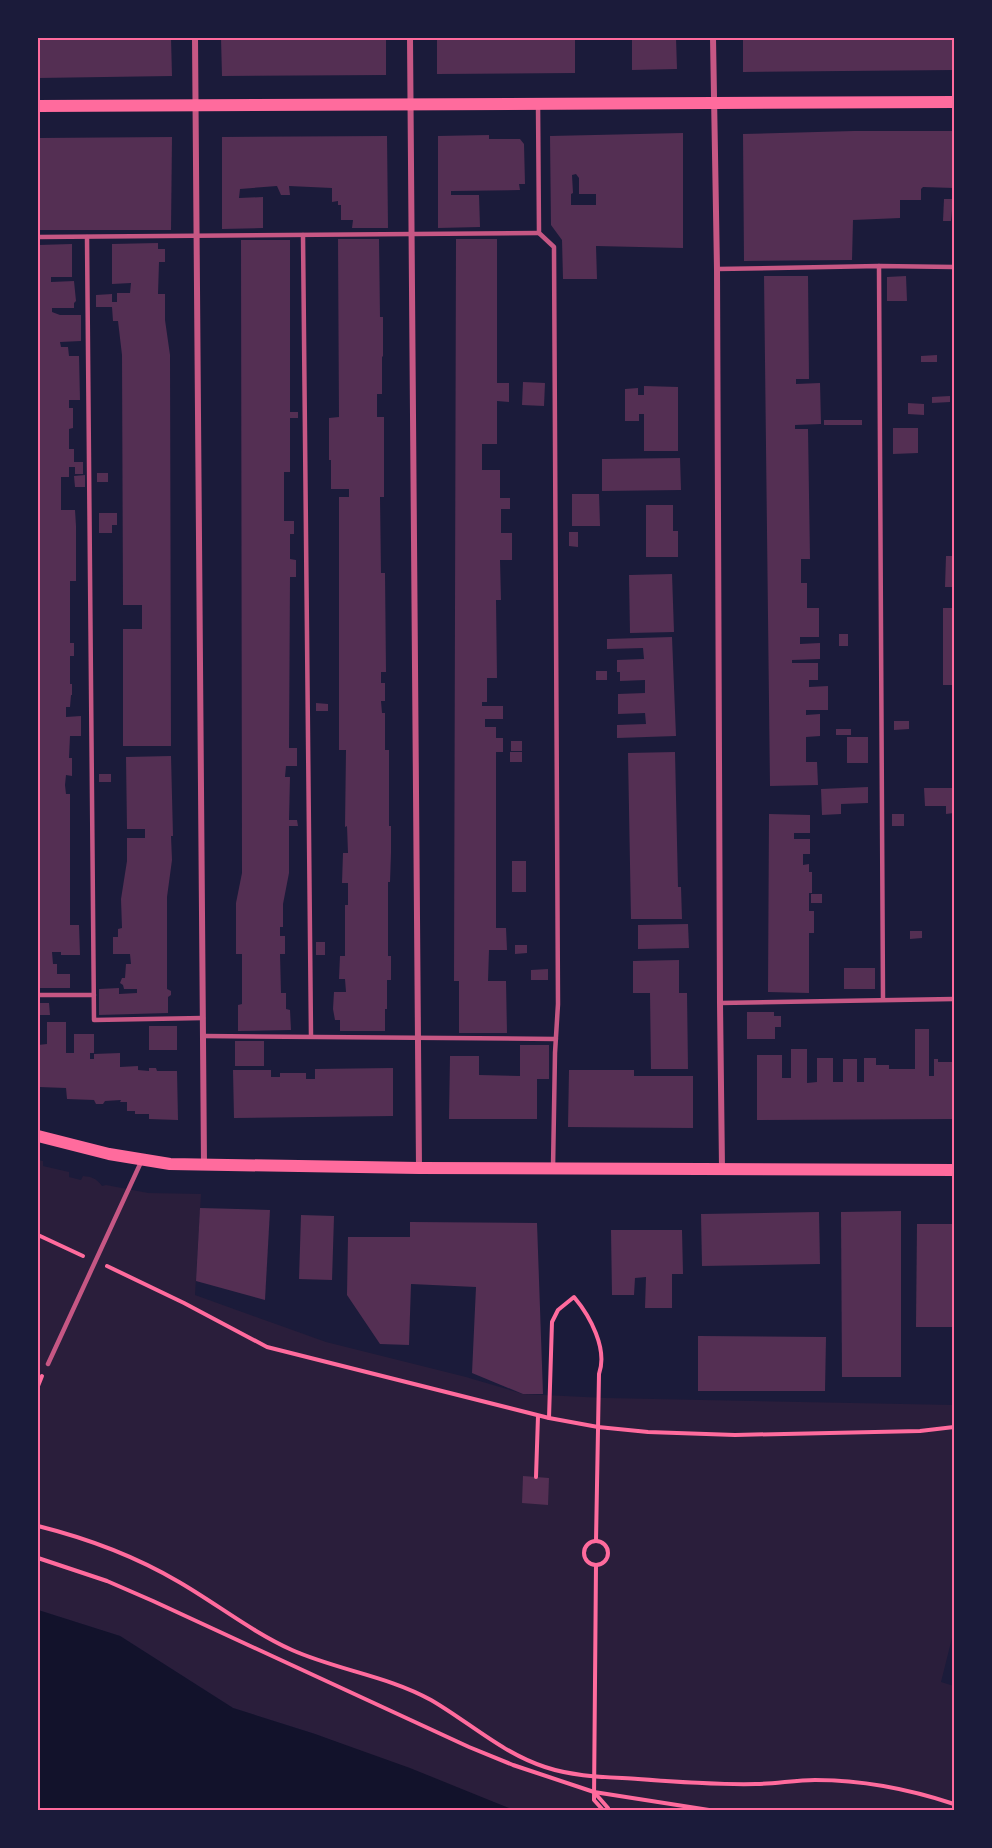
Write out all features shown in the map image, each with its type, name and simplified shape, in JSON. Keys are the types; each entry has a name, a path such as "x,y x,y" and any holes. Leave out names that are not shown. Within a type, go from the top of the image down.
{"main road":[{"path":"38,106 954,102"},
{"path":"38,1137 141,1160 170,1164 418,1168 954,1170"}],"street":[{"path":"195,38 204,1164"},
{"path":"410,38 418,1168"},
{"path":"713,38 717,269 722,1168"}],"lane":[{"path":"538,104 539,234"},
{"path":"38,237 539,234 554,247 558,992 553,1168"},
{"path":"303,235 311,1036"},
{"path":"87,237 94,1020 203,1018"},
{"path":"879,266 884,999"},
{"path":"717,269 954,267"},
{"path":"38,995 94,995"},
{"path":"720,1003 954,999"},
{"path":"203,1036 556,1039"},
{"path":"48,1364 141,1160"}],"path":[{"path":"38,1235 184,1303 267,1347 538,1416 598,1427 648,1432 735,1435 920,1431 954,1426"},
{"path":"549,1418 552,1322 558,1310 574,1297 586,1311 602,1352 602,1365 598,1374 596,1540"},
{"path":"536,1477 538,1416"},
{"path":"38,1526 94,1543 150,1565 261,1634 323,1663 408,1689 431,1701 486,1738 545,1767 594,1776 736,1784 812,1780 847,1782 910,1790 954,1804"},
{"path":"596,1540 586,1546 584,1553 586,1560 596,1565"},
{"path":"596,1540 604,1543 608,1551 607,1559 596,1565"},
{"path":"38,1558 107,1581 513,1765 594,1792 709,1810"},
{"path":"596,1565 594,1800 603,1810"},
{"path":"594,1792 608,1810"}],"shaded area":[{"path":"38,1160 43,1161 43,1166 69,1172 69,1177 81,1180 83,1176 91,1177 102,1186 148,1193 201,1194 195,1295 326,1342 466,1377 523,1394 606,1398 954,1405 954,1630 941,1682 954,1686 954,1810 514,1810 315,1734 233,1708 120,1636 38,1610"},
{"path":"38,1610 120,1636 233,1708 410,1768 514,1810 38,1810"}],"building":[{"path":"38,38 171,38 172,76 38,78"},
{"path":"221,38 254,40 254,38 386,38 386,75 222,76"},
{"path":"437,38 575,38 575,73 437,74"},
{"path":"632,38 676,38 677,69 632,70"},
{"path":"743,38 954,38 954,70 743,72"},
{"path":"954,131 954,188 923,187 921,200 900,200 900,218 853,220 852,260 744,261 743,134"},
{"path":"683,133 683,248 596,246 597,279 563,279 562,240 551,225 550,136","holes":["576,174 579,178 579,194 596,194 596,205 571,205 572,175"]},
{"path":"489,135 489,139 520,139 524,144 525,184 519,184 520,190 451,191 451,195 479,195 480,227 438,228 438,136"},
{"path":"387,136 388,228 352,228 353,220 341,220 341,205 338,205 338,201 332,202 332,188 289,186 290,195 281,195 277,186 240,189 239,198 263,197 263,228 222,229 222,137"},
{"path":"172,137 171,230 38,230 38,138"},
{"path":"944,199 953,199 951,221 943,221"},
{"path":"338,239 379,239 383,356 382,394 377,394 377,417 384,417 384,497 380,497 381,573 385,573 386,672 381,672 381,683 385,683 385,701 381,701 382,713 385,713 385,750 389,750 389,826 391,826 388,956 391,956 391,980 387,980 385,1031 340,1031 340,1020 335,1020 333,1009 334,992 346,992 345,979 339,979 340,956 345,956 345,905 348,905 348,883 342,883 343,853 348,853 347,826 345,827 346,750 339,750 339,497 349,497 349,489 331,489 331,460 329,460 329,418 339,417"},
{"path":"456,239 497,239 497,383 509,383 509,402 497,401 497,444 482,444 482,470 500,470 500,498 510,498 510,509 501,509 501,533 512,533 512,560 500,560 501,600 496,600 497,678 487,678 487,702 482,702 482,706 503,706 503,719 485,719 485,727 496,727 496,738 503,738 503,752 496,752 496,928 506,928 507,950 489,950 488,981 506,981 507,1033 459,1033 459,981 454,981"},
{"path":"241,240 290,240 290,412 298,412 298,418 290,418 290,472 284,472 284,521 294,521 294,534 290,534 290,559 296,560 296,577 290,577 289,748 297,748 297,766 286,766 285,777 290,777 289,820 297,820 298,826 289,826 289,873 283,904 283,927 280,927 280,936 285,936 285,954 280,954 281,993 286,993 286,1009 290,1010 291,1030 238,1031 238,1005 242,1004 242,954 236,954 236,903 242,873"},
{"path":"158,243 158,249 165,249 165,262 159,262 158,294 165,294 165,320 170,355 171,746 123,746 123,629 142,629 142,605 123,605 122,355 118,321 113,321 112,307 96,307 96,295 112,294 112,302 117,302 117,293 130,293 131,283 112,284 112,244"},
{"path":"72,244 72,277 51,277 51,282 74,281 76,301 74,308 52,308 52,312 60,315 81,315 81,341 60,342 61,347 68,347 69,356 79,356 80,400 69,400 69,408 73,408 73,428 69,429 69,449 74,449 74,462 83,462 83,474 75,474 75,467 69,467 69,477 61,477 61,510 75,510 76,526 76,581 70,581 70,643 74,643 74,656 70,656 72,695 70,707 66,707 66,717 81,716 81,736 70,736 69,758 72,758 72,776 66,775 65,785 66,794 70,794 70,925 79,925 80,955 61,955 61,952 52,952 53,964 57,964 57,974 70,974 70,988 38,988 38,245"},
{"path":"764,276 808,276 809,379 796,379 796,384 820,383 821,424 795,425 795,429 808,429 810,559 801,559 801,583 807,583 807,608 819,608 819,637 800,637 800,644 820,643 820,659 792,660 792,663 818,663 818,680 809,680 809,687 828,686 828,710 806,710 806,715 820,714 820,736 806,737 806,762 817,762 818,785 770,786"},
{"path":"906,276 907,301 887,301 887,277"},
{"path":"937,355 937,362 921,362 921,356"},
{"path":"523,382 545,383 544,406 522,405"},
{"path":"644,386 678,387 678,451 644,451 644,414 639,414 639,421 625,421 625,389 638,388 638,395 644,395"},
{"path":"950,396 950,402 932,403 932,397"},
{"path":"908,403 924,404 924,415 908,414"},
{"path":"824,420 862,420 862,425 824,425"},
{"path":"893,428 918,428 918,453 893,454"},
{"path":"680,458 681,490 602,491 602,459"},
{"path":"97,473 108,473 108,482 97,482"},
{"path":"85,475 85,487 75,487 74,476"},
{"path":"572,494 599,494 600,526 572,526"},
{"path":"646,505 673,505 673,531 678,531 678,557 646,557"},
{"path":"99,513 117,513 117,525 112,525 112,533 99,533"},
{"path":"952,531 954,531 954,587 945,587 946,556 952,556"},
{"path":"569,532 578,532 578,547 569,546"},
{"path":"672,574 674,632 630,633 629,575"},
{"path":"943,608 954,608 954,685 943,685"},
{"path":"839,634 848,634 848,646 839,646"},
{"path":"672,637 676,736 617,738 617,725 646,724 645,713 618,714 618,694 645,693 645,680 620,681 617,660 644,659 643,648 607,649 607,639"},
{"path":"596,671 607,671 607,680 596,680"},
{"path":"316,703 328,704 328,711 316,711"},
{"path":"894,721 909,721 909,729 894,730"},
{"path":"836,729 851,729 851,735 836,735"},
{"path":"847,737 868,737 868,763 847,763"},
{"path":"511,741 522,741 522,751 511,751"},
{"path":"510,752 522,752 522,762 510,762"},
{"path":"675,752 678,887 681,887 682,919 631,919 628,753"},
{"path":"171,756 173,836 171,836 172,860 167,897 167,989 171,991 168,997 168,1013 99,1015 99,989 119,988 119,994 137,993 137,989 124,989 120,983 122,978 125,978 126,964 131,964 130,954 113,954 113,937 118,937 118,929 122,928 121,899 127,861 127,838 145,838 145,829 127,829 126,757"},
{"path":"99,774 111,774 111,782 99,782"},
{"path":"868,787 868,803 841,804 841,814 822,815 821,789"},
{"path":"924,788 954,788 954,813 946,814 946,806 925,806"},
{"path":"769,814 810,815 810,833 794,833 794,839 810,839 810,854 803,854 803,865 809,864 809,872 812,872 809,911 814,911 814,933 809,933 809,993 768,992"},
{"path":"892,814 904,814 904,826 892,826"},
{"path":"512,861 526,861 526,892 512,892"},
{"path":"811,894 822,894 822,903 811,903"},
{"path":"688,924 689,948 638,949 638,925"},
{"path":"910,931 922,931 922,938 910,939"},
{"path":"316,942 325,942 325,955 316,955"},
{"path":"515,945 527,945 527,953 515,954"},
{"path":"679,960 679,993 687,993 688,1069 651,1069 650,993 633,993 633,961"},
{"path":"844,968 875,968 875,989 844,989"},
{"path":"548,969 548,980 531,980 531,970"},
{"path":"39,1003 49,1003 50,1015 40,1015"},
{"path":"747,1012 774,1012 774,1016 781,1016 781,1027 775,1027 775,1039 747,1039"},
{"path":"47,1022 66,1022 66,1053 74,1053 74,1034 94,1034 94,1053 90,1053 90,1059 94,1059 94,1054 120,1053 120,1067 138,1066 138,1070 149,1071 149,1068 156,1068 157,1071 177,1071 178,1120 149,1119 149,1114 135,1114 135,1111 127,1111 127,1102 120,1102 121,1100 96,1104 94,1100 67,1099 66,1088 39,1087 38,1045 47,1044"},
{"path":"149,1026 177,1026 177,1050 149,1050"},
{"path":"915,1029 929,1029 929,1076 934,1076 934,1059 938,1059 938,1062 954,1062 954,1119 757,1120 757,1055 782,1055 782,1078 791,1078 791,1049 807,1049 807,1083 817,1082 817,1058 833,1058 833,1082 843,1082 843,1059 857,1059 857,1082 864,1082 864,1058 876,1058 876,1065 889,1065 889,1069 915,1069"},
{"path":"235,1041 264,1041 264,1066 235,1066"},
{"path":"520,1045 549,1045 549,1079 537,1079 537,1119 449,1119 450,1056 479,1056 479,1075 520,1076"},
{"path":"393,1068 393,1116 234,1118 233,1070 271,1070 271,1077 280,1077 280,1073 306,1073 306,1079 315,1079 315,1069"},
{"path":"569,1070 634,1070 634,1076 693,1076 693,1128 568,1127"},
{"path":"200,1208 270,1210 265,1300 196,1281"},
{"path":"901,1211 901,1377 842,1377 841,1212"},
{"path":"819,1212 820,1264 702,1266 701,1214"},
{"path":"301,1215 334,1216 332,1280 299,1279"},
{"path":"410,1222 537,1223 543,1394 523,1394 472,1373 476,1287 411,1284 409,1345 380,1344 347,1295 348,1237 410,1237"},
{"path":"917,1224 954,1224 954,1327 916,1327"},
{"path":"611,1230 682,1230 683,1274 672,1274 672,1308 645,1308 646,1277 635,1278 634,1295 612,1295"},
{"path":"698,1336 826,1337 825,1391 698,1391"},
{"path":"523,1476 549,1478 548,1505 522,1503"}]}
